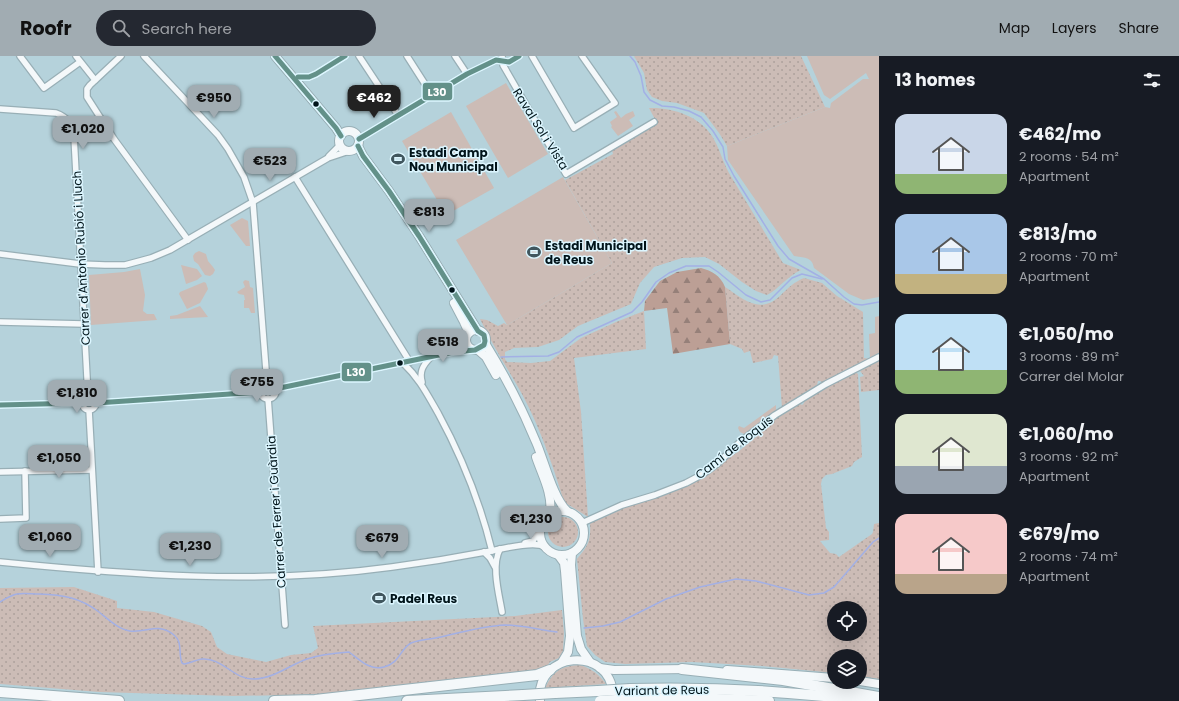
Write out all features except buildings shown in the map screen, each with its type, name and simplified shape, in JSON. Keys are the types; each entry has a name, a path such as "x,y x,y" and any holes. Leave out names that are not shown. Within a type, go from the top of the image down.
{"highway":[{"path":"682,669 783,680 879,697"},
{"path":"274,701 315,700 537,675 550,670"},
{"name":"Variant de Reus","path":"406,701 555,693 599,696 688,688 742,689 802,693 869,701"},
{"path":"0,692 119,701"},
{"name":"Variant de Reus","path":"630,694 769,701"}],"street":[{"path":"20,56 44,88 80,62"},
{"path":"76,56 95,80"},
{"path":"121,56 87,89 87,97 114,139 188,240"},
{"path":"144,56 218,135 244,177 253,203 267,383"},
{"path":"275,56 336,128 343,134"},
{"path":"282,56 343,134"},
{"path":"298,77 309,77 316,74 345,56"},
{"path":"360,56 398,116"},
{"path":"407,56 432,95"},
{"path":"455,56 467,74"},
{"path":"0,254 80,264 125,265 151,258 188,240 328,158 355,147 398,116 467,74 496,60 502,58 509,62 519,56"},
{"path":"532,56 574,128 615,103 582,56"},
{"name":"Raval Sol i Vista","path":"502,58 503,65 566,174 654,122"},
{"name":"Carrer d'Antonio Rubió i Lluch","path":"0,109 56,113 64,117 70,123 74,136 88,396"},
{"path":"355,147 342,148 339,139 343,134 353,132 356,133 355,147 406,223 469,333"},
{"path":"328,158 340,145"},
{"path":"355,147 412,224 478,331 484,335 485,343 512,392 535,440 558,500 567,511"},
{"path":"295,177 410,362"},
{"path":"0,322 84,324"},
{"path":"478,331 469,333 466,339 467,344 471,349 477,350 486,358 509,397 534,450 549,494 550,514"},
{"path":"275,389 453,352 477,350 483,347 485,343"},
{"path":"453,352 467,344"},
{"path":"424,388 420,374 424,364 430,357"},
{"name":"Camí de Roquís","path":"582,523 622,505 655,495 686,483 703,474 717,464 740,442 776,415 820,388 879,357"},
{"path":"403,363 415,375 424,388 453,440 475,492 492,551"},
{"path":"267,383 272,385 275,389"},
{"path":"260,392 262,386 267,383"},
{"path":"260,392 263,397 268,398 274,396 275,389"},
{"path":"96,402 260,392"},
{"path":"82,403 83,399 88,396 93,398 96,402"},
{"name":"Carrer de Ferrer i Guàrdia","path":"268,398 285,625"},
{"path":"82,403 84,408 89,410 94,409 96,402"},
{"path":"0,405 82,403"},
{"path":"89,410 98,572"},
{"path":"0,472 92,470"},
{"path":"0,519 26,518 25,471"},
{"path":"520,546 533,540 550,514 560,510 567,511 576,515 582,523 584,532 582,542 578,548 572,552 559,556"},
{"path":"540,529 542,541 546,549"},
{"path":"0,562 98,572 193,576 281,576 388,568 500,549 539,545 559,556 564,563 570,636 568,652 562,662 550,670 546,675 541,686 540,701"},
{"path":"500,549 496,556 495,567 502,612"},
{"path":"484,552 488,555 495,567"},
{"path":"572,552 571,565 577,636 581,649 590,662"},
{"path":"562,662 576,660 590,662 600,668 605,673 611,684 612,701"},
{"path":"600,668 614,670 739,670 827,677"},
{"path":"867,682 879,684"}],"shaded area":[{"path":"634,56 801,56 825,107 727,146 704,113 677,103 662,101 652,97 647,90 644,73"},
{"path":"807,56 879,56 879,297 863,300 849,294 814,268 809,259 794,256 728,160 727,146 825,107 830,108 831,103 863,79 869,79 866,73 830,99 824,95"},
{"path":"506,83 548,154 508,178 466,106"},
{"path":"649,108 666,109 684,114 693,118 707,129 714,140 729,173 783,263 801,270 767,295 756,291 719,264 705,257 682,258 654,267 640,283 631,304 578,326 559,340 538,347 514,348 505,352 505,359 507,362 531,363 550,361 581,338 644,311 646,349 574,358 581,412 588,517 564,502 549,455 530,409 480,319 487,320 498,326 504,323 507,325 612,263 565,180 613,154 612,150 657,123"},
{"path":"616,111 621,118 633,111 635,116 629,120 633,126 618,136 611,127 610,122 617,117 614,112"},
{"path":"451,112 494,188 446,215 402,141"},
{"name":"Estadi Municipal de Reus","path":"563,177 612,263 507,325 456,240"},
{"path":"242,218 248,221 250,246 246,246 230,225"},
{"path":"199,251 206,254 208,261 215,270 210,276 205,275 198,264 194,261 193,256"},
{"path":"181,265 197,269 202,276 197,280 186,284"},
{"path":"140,269 145,295 143,311 147,314 154,314 157,320 91,325 89,275"},
{"path":"804,278 822,283 837,296 863,312 864,358 870,359 824,383 818,381 814,389 782,408 778,356 774,355 772,359 753,363 750,351 744,353 742,349 730,344 725,287 745,300 758,305 772,302 794,283"},
{"path":"245,280 249,281 250,287 253,288 255,313 251,313 249,308 244,308 244,295 237,292 245,287 243,282"},
{"path":"204,282 206,283 208,289 200,303 187,309 179,294 180,292"},
{"path":"200,306 208,317 170,319 170,316 177,315"},
{"path":"879,316 879,354 870,359 869,334 875,333 875,317"},
{"path":"879,360 879,390 861,392 860,377 864,376 860,371"},
{"path":"855,372 858,374 862,457 854,462 852,466 826,475 822,479 821,484 826,528 829,532 829,540 820,541 830,553 836,554 839,557 872,534 874,524 879,523 879,679 867,677 867,649 827,649 827,672 762,666 692,662 625,664 605,662 595,655 587,646 577,559 588,543 590,523 618,510 675,490 702,478 757,436 757,431 799,403 802,405 805,399"},
{"path":"776,405 776,413 744,434 740,432 738,428 739,426 744,428"},
{"path":"563,517 574,521 578,532 574,543 563,547 552,543 548,532 552,521"},
{"path":"74,587 117,601 117,608 154,612 202,626 211,632 217,647 227,654 266,662 291,655 311,653 318,648 313,626 515,616 562,610 564,633 563,651 559,658 550,662 546,668 533,671 321,694 233,696 99,692 0,684 0,588"},
{"path":"580,665 595,672 606,684 545,688 551,677 558,670"}],"green space":[{"path":"701,268 715,274 721,279 725,287 730,344 673,354 667,308 644,311 645,301 660,281 677,272"}],"waterway":[{"path":"630,56 635,62 641,76 644,92 650,100 662,106 674,107 689,111 701,117 713,131 723,147 725,159 734,176 778,246 789,259 824,279 854,304 862,305 879,302"},
{"path":"501,357 548,356 559,352 577,337 632,312 642,302 656,282 669,273 686,266 709,266 746,295 761,302 770,300 792,278 802,274 822,279"},
{"path":"584,628 620,622 666,599 700,587 736,579 756,581 809,595 824,593 834,587 873,542 879,538"},
{"path":"0,602 10,596 19,594 48,594 78,600 92,607 113,623 126,630 136,631 163,629 168,631 177,638 181,660 184,664 202,659 209,659 248,679 262,678 275,674 312,657 349,652 370,666 379,668 384,667 397,659 404,649 411,643 489,627 511,625 557,632"}],"transit line":[{"name":"L30","path":"275,56 336,128 341,136"},
{"name":"L30","path":"298,77 309,77 316,74 345,56"},
{"name":"L30","path":"359,139 467,74 496,60 509,62 519,56"},
{"name":"L30","path":"275,389 453,352 475,350 484,345 484,335 478,331 419,236 389,191 363,156 358,146"},
{"name":"L30","path":"96,403 260,392"},
{"name":"L30","path":"0,405 82,403"}],"place":[{"name":"Estadi Camp Nou Municipal","path":"398,159"},
{"name":"Estadi Municipal de Reus","path":"534,252"},
{"name":"Padel Reus","path":"379,598"}]}
